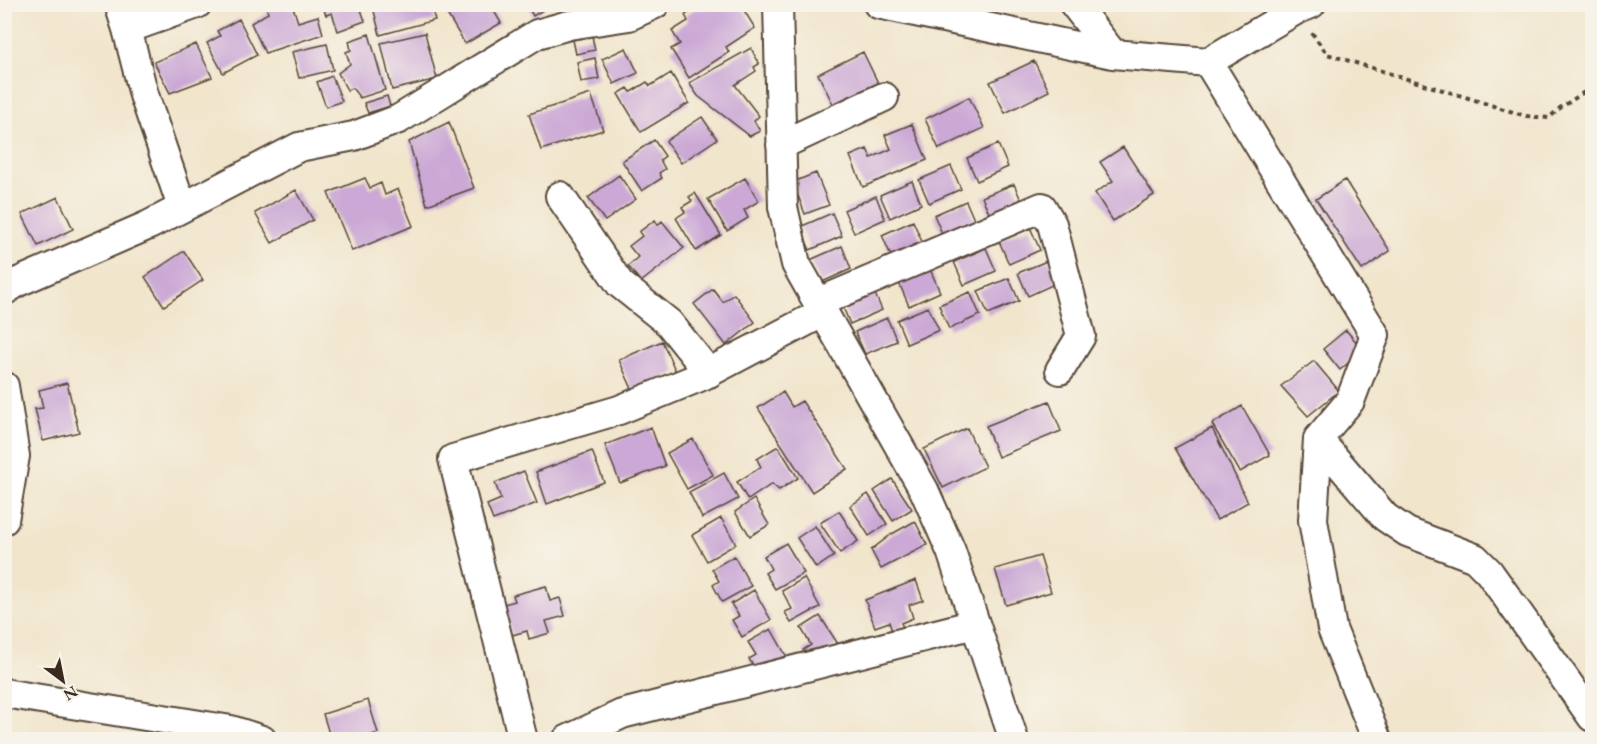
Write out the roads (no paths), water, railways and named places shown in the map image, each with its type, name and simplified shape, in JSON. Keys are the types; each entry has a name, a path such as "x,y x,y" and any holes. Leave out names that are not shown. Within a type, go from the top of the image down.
{"street":[{"path":"182,207 144,95 123,17 197,4"},
{"path":"4,291 18,282 149,225 299,147 354,136 399,118 537,34 569,25 629,16 655,4"},
{"path":"778,4 783,207 796,264 924,490 951,551 1014,740"},
{"path":"878,4 1113,54 1208,62 1304,7"},
{"path":"1074,4 1113,54"},
{"path":"1208,62 1375,335 1350,401 1318,439 1313,520 1332,629 1377,740"},
{"path":"781,145 884,96"},
{"path":"560,196 620,284 669,323 708,373"},
{"path":"524,740 453,459 619,410 708,373 819,308 1042,207 1053,224 1082,336 1060,370"},
{"path":"4,386 15,456 4,520"},
{"path":"1318,439 1384,517 1407,532 1475,558 1489,572 1593,717"},
{"path":"567,740 622,714 975,624"},
{"path":"4,693 231,730 262,740"}]}
